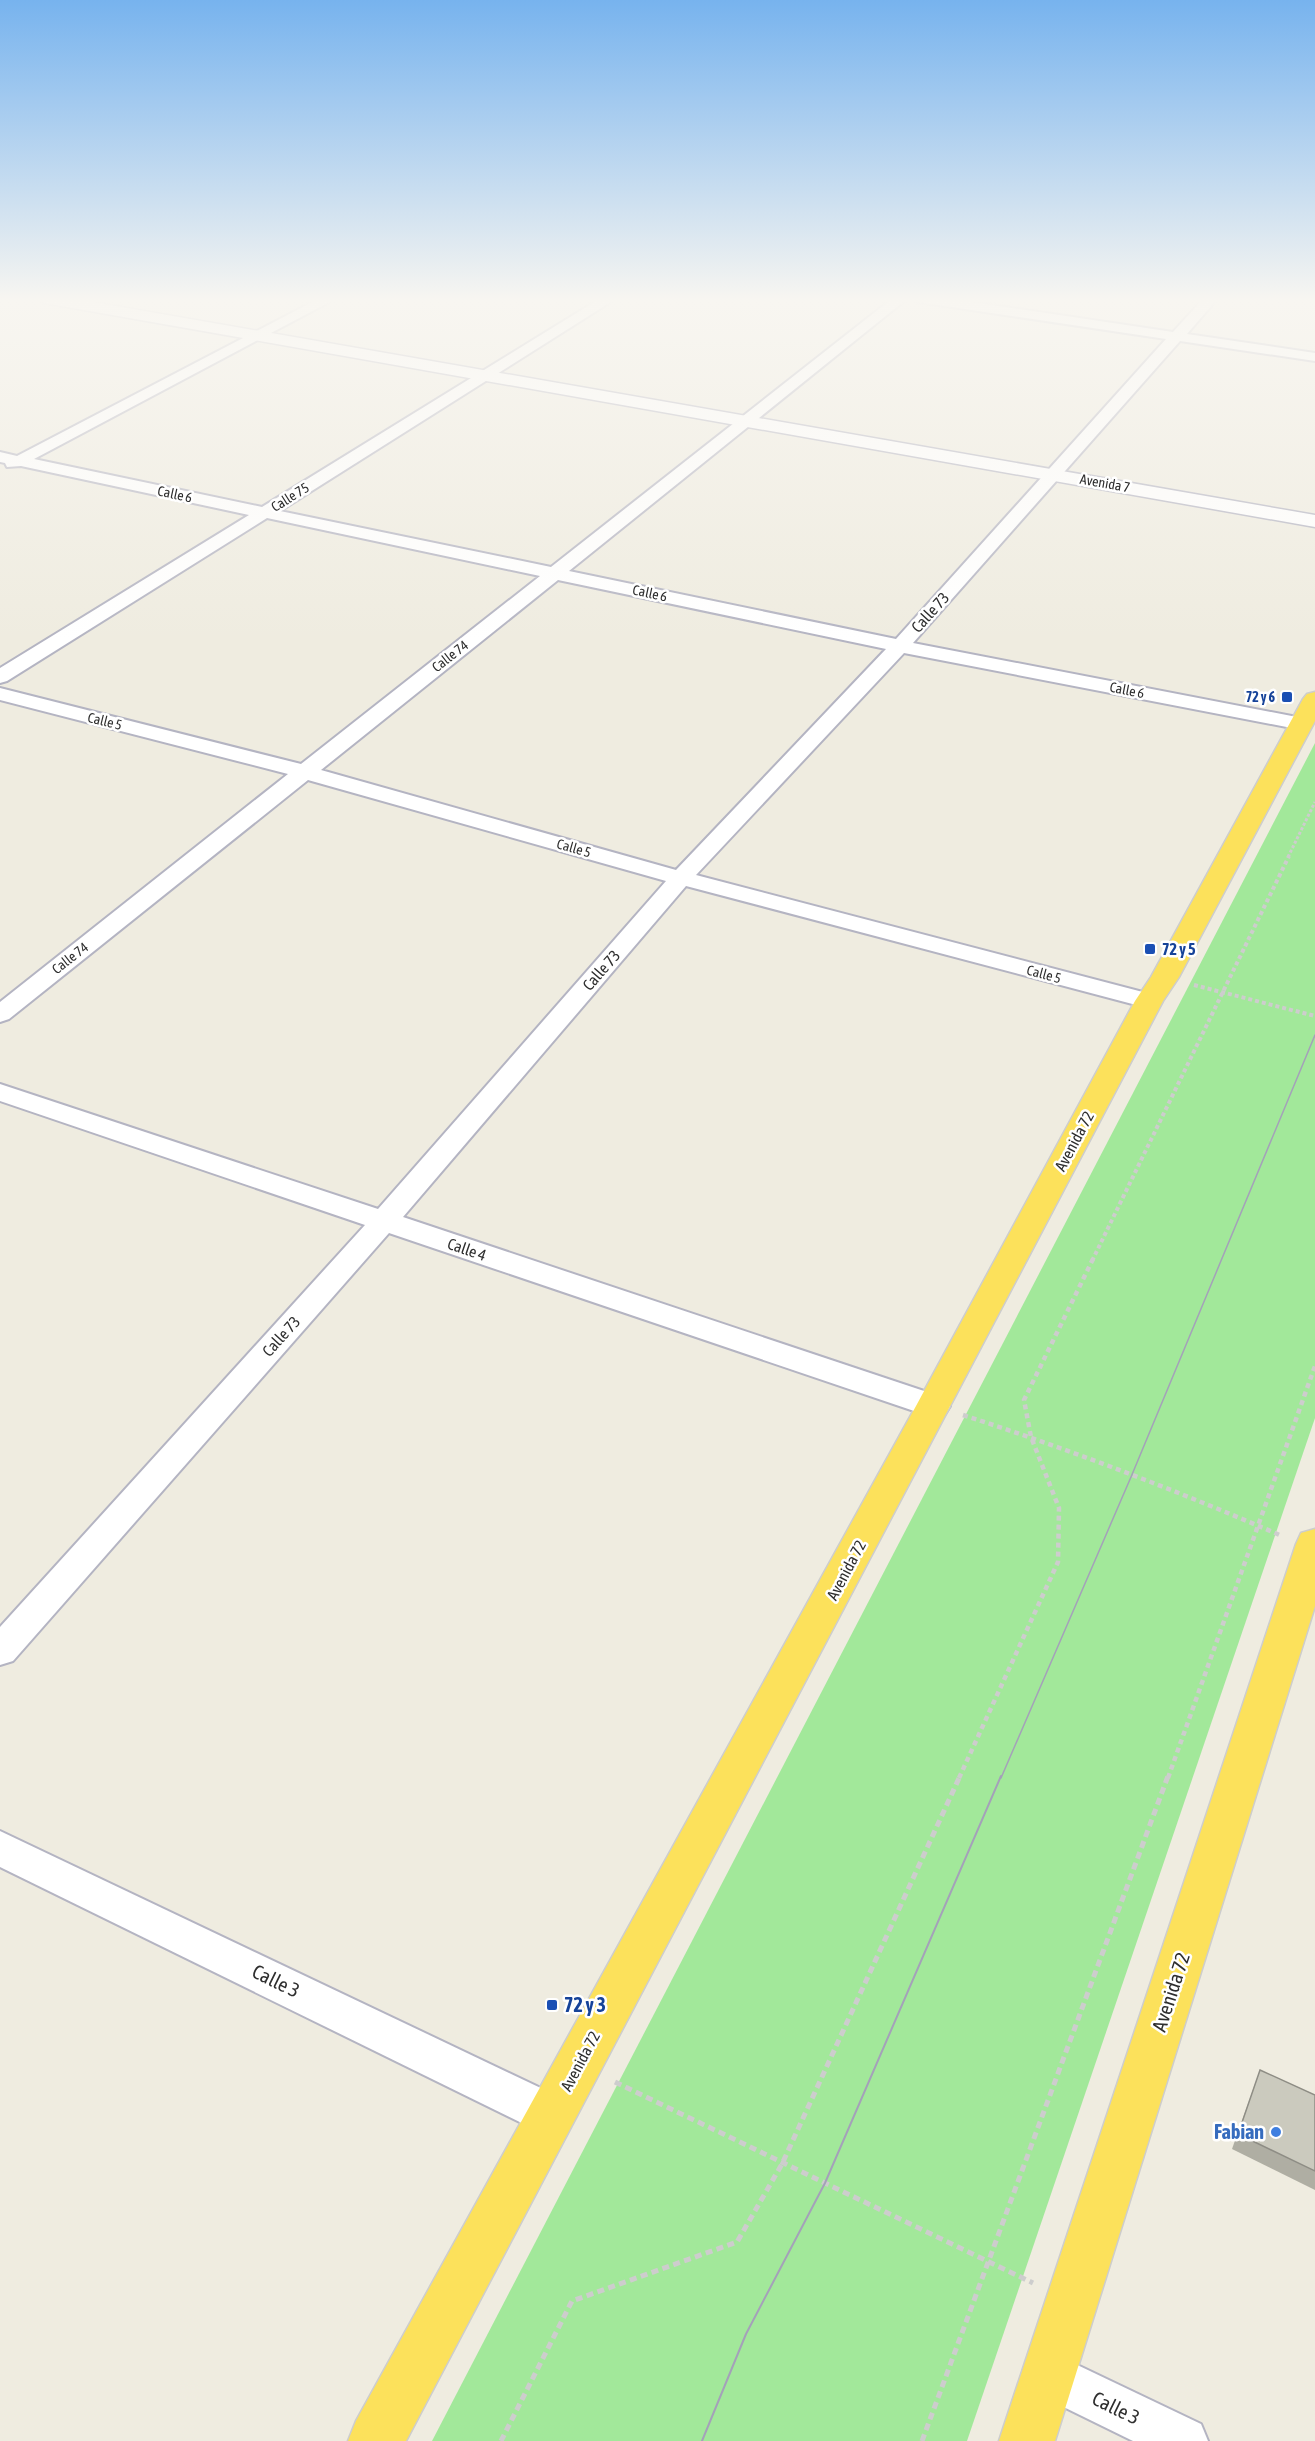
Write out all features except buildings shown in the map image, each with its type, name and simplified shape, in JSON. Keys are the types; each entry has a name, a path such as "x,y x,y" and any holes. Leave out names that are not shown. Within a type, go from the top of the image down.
{"highway":[{"name":"Avenida 72","path":"376,2441 1308,712"},
{"name":"Avenida 72","path":"1027,2441 1314,1548"}],"main road":[{"name":"Avenida 7","path":"732,412 1059,468 1315,506"},
{"name":"Avenida 7","path":"738,412 753,415"},
{"name":"Avenida 7","path":"1059,468 1315,521"}],"street":[{"path":"0,471 112,412"},
{"name":"Calle 75","path":"0,677 427,412"},
{"name":"Calle 74","path":"0,1014 757,412"},
{"name":"Calle 73","path":"0,1651 384,1221 681,878 900,646 1109,412"},
{"name":"Calle 6","path":"0,457 900,646 1308,712"},
{"name":"Calle 5","path":"0,694 305,772 681,878 1157,989"},
{"name":"Calle 4","path":"0,1092 934,1406"},
{"name":"Calle 3","path":"0,1848 551,2115"},
{"name":"Calle 3","path":"1048,2374 1184,2441"}],"path":[{"path":"501,2441 572,2301 737,2242 782,2164 1058,1562 1059,1508 1031,1437 1024,1400 1315,802"},
{"path":"1157,989 1221,992 1315,1016"},
{"path":"922,2441 986,2261 1261,1526 1315,1366"},
{"path":"934,1406 1031,1437 1314,1548"},
{"path":"579,2065 1071,2301"}],"green space":[{"path":"1315,743 1315,1418 967,2441 432,2441"}],"tram line":[{"path":"1001,1778 1131,1477 1315,1035"},
{"path":"702,2441 746,2334 825,2183 1001,1776"}],"place":[{"name":"72 y 6","path":"1287,697"},
{"name":"72 y 5","path":"1150,949"},
{"name":"72 y 3","path":"552,2005"},
{"name":"Fabian","path":"1276,2132"}]}
